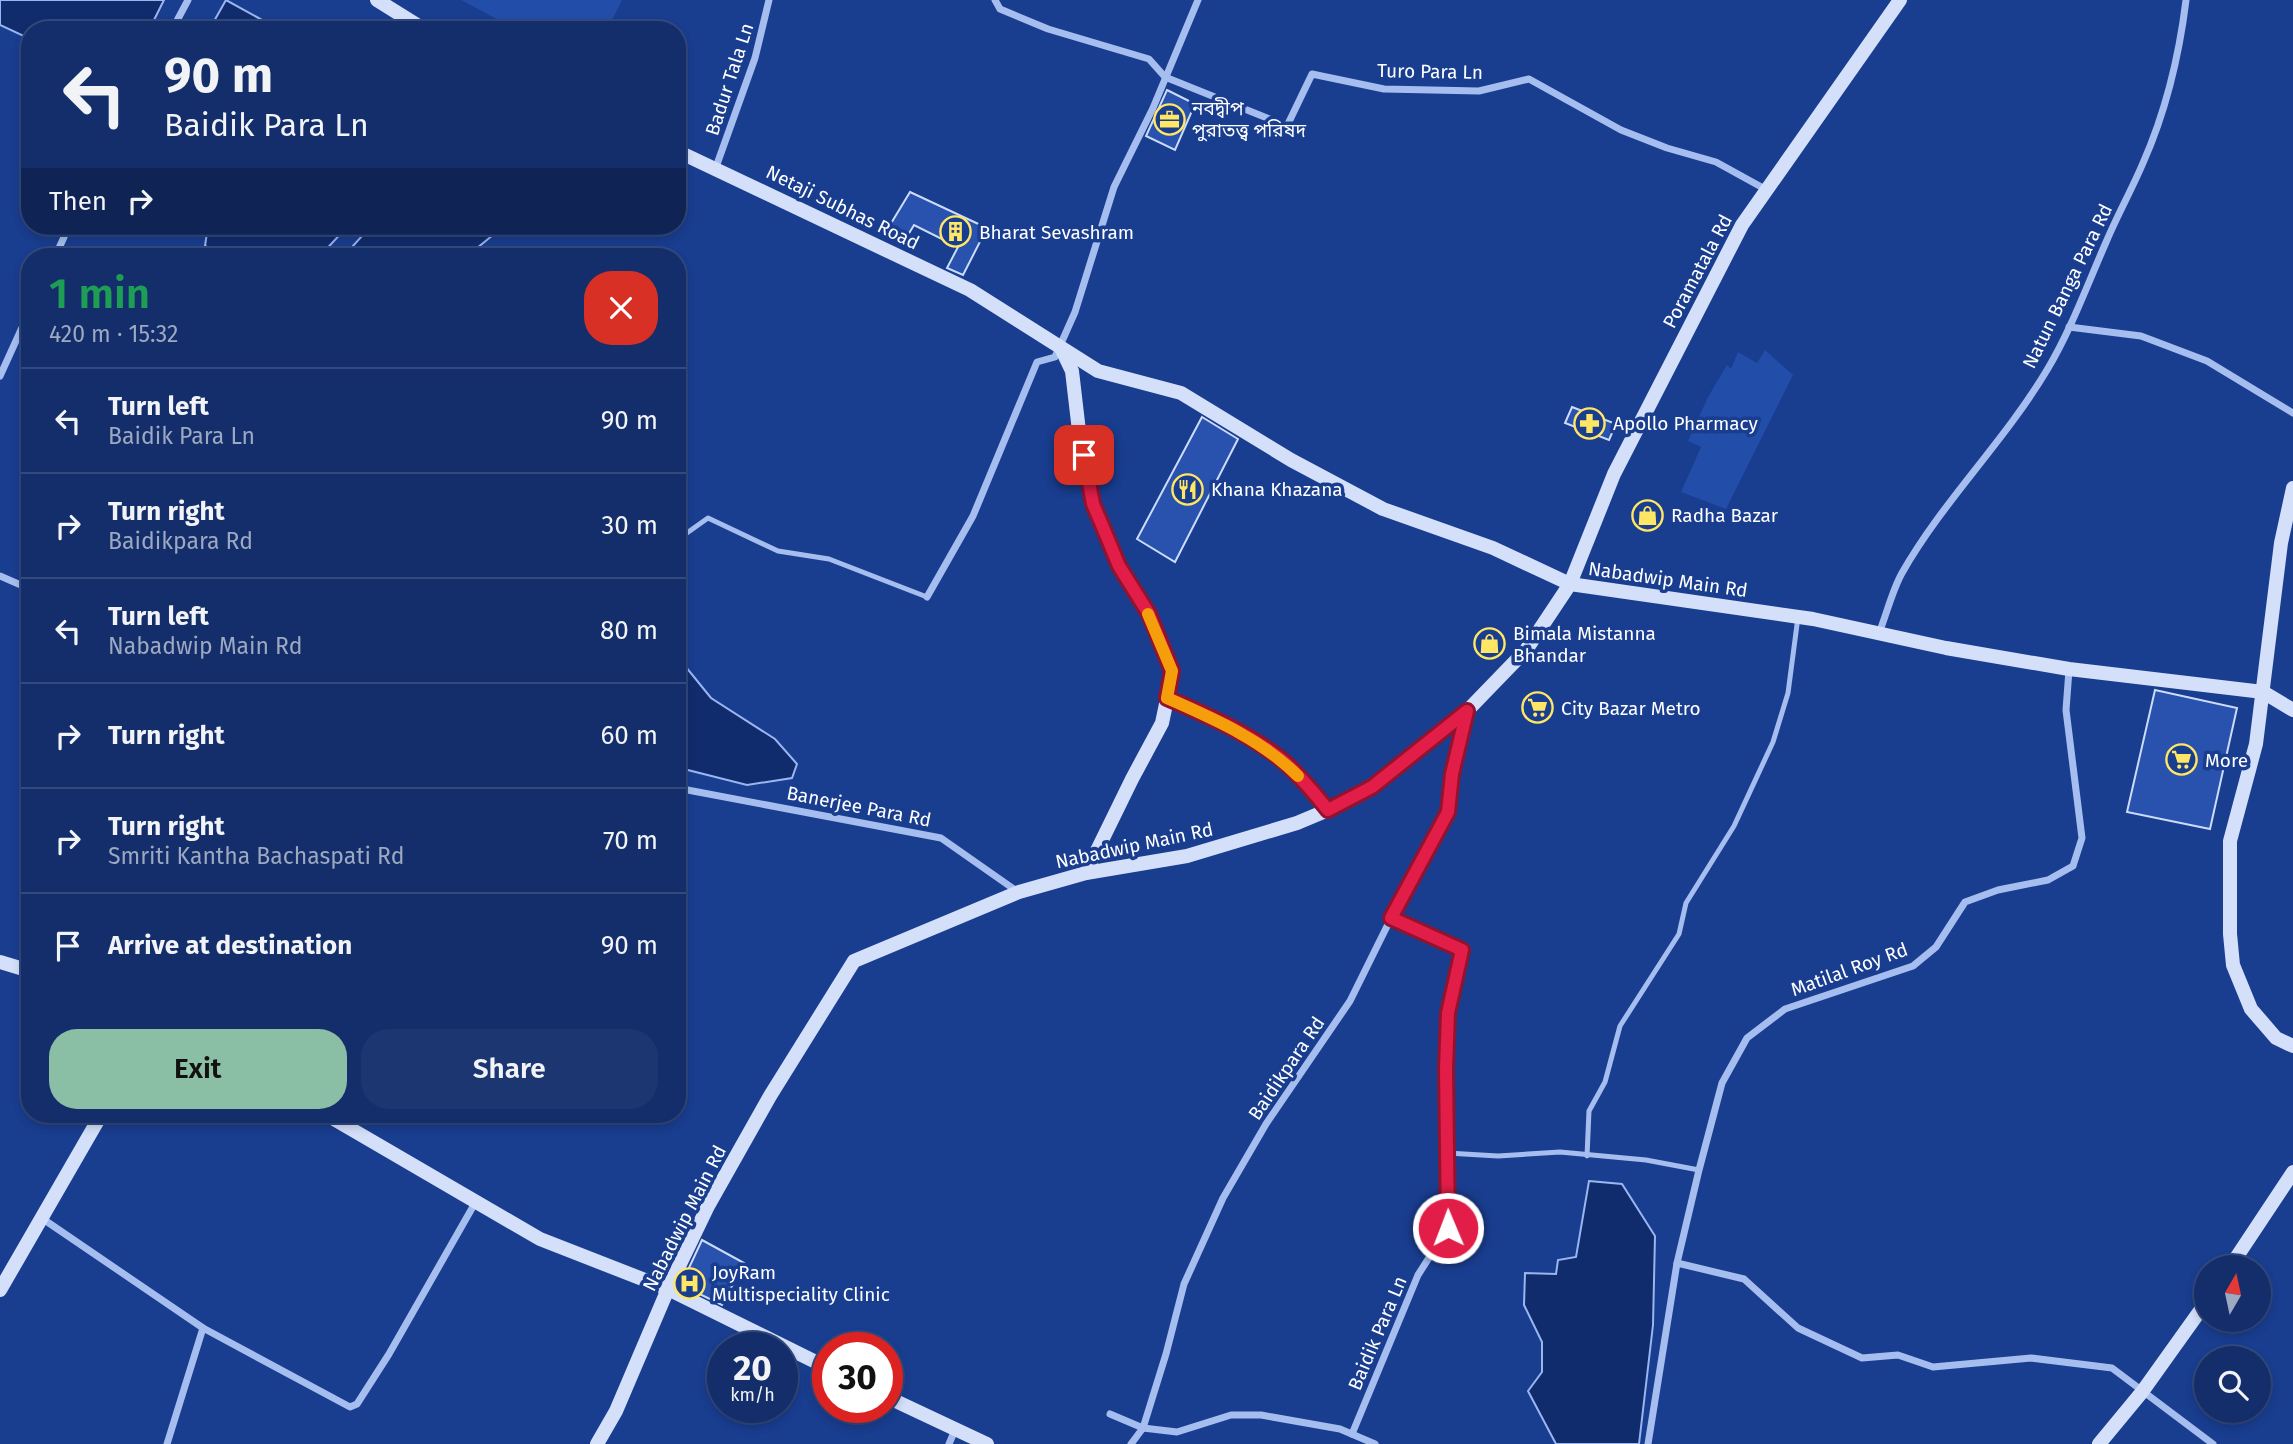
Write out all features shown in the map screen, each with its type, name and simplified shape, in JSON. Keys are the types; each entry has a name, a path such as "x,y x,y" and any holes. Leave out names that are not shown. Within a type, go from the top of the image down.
{"main road":[{"path":"377,0 411,21"},
{"name":"Poramatala Rd","path":"1570,584 1614,474 1742,225 1900,0"},
{"name":"Netaji Subhas Road","path":"686,155 970,290 1058,352 1098,371 1181,393 1291,460 1383,509 1493,548 1570,584"},
{"path":"1058,352 1072,371 1079,431 1093,504 1119,566 1149,614 1172,671 1163,723 1086,873"},
{"path":"2293,488 2281,543 2256,744 2230,841 2230,934 2233,965 2251,1009 2276,1038 2293,1046"},
{"name":"Nabadwip Main Rd","path":"600,1443 708,1206 770,1096 854,961 1019,892 1086,873 1187,856 1297,823 1372,787 1467,711 1526,650 1570,584 1798,617 1946,649 2069,669 2263,692 2293,710"},
{"path":"0,962 21,968"},
{"path":"0,1290 97,1123"},
{"path":"340,1123 540,1239 668,1289 812,1360"},
{"path":"2238,1255 2293,1172"},
{"path":"2099,1444 2142,1392 2194,1319"},
{"path":"903,1407 951,1437 987,1444"}],"street":[{"path":"177,21 188,0"},
{"name":"Badur Tala Ln","path":"716,167 755,58 769,0"},
{"name":"Turo Para Ln","path":"995,0 1000,9 1048,29 1149,59 1165,77 1287,126 1312,74 1384,89 1479,91 1529,79 1620,130 1667,148 1716,162 1765,189"},
{"path":"927,597 973,516 1037,362 1058,352 1075,312 1114,187 1198,0"},
{"name":"Natun Banga Para Rd","path":"1879,633 1901,575 1944,510 2047,371 2069,327 2144,162 2165,103 2180,45 2186,0"},
{"path":"2069,327 2141,336 2207,361 2293,413"},
{"path":"0,376 21,330"},
{"path":"0,576 21,585"},
{"name":"Matilal Roy Rd","path":"1648,1444 1677,1263 1699,1170 1722,1083 1746,1038 1785,1009 1913,966 1936,947 1965,902 1998,890 2048,880 2073,866 2082,838 2066,710 2069,669"},
{"path":"1167,698 1225,723 1259,743 1284,762 1328,810"},
{"name":"Baidikpara Rd","path":"1131,1444 1143,1428 1184,1284 1223,1198 1266,1124 1350,1001 1448,812 1452,774 1467,711"},
{"name":"Banerjee Para Rd","path":"686,790 941,838 1019,892"},
{"name":"Baidik Para Ln","path":"1352,1434 1418,1275 1448,1228 1448,1013 1462,950 1391,918"},
{"path":"43,1219 203,1328 350,1407 357,1404 389,1354 475,1203"},
{"path":"1677,1263 1744,1279 1798,1328 1862,1358 1898,1355 1933,1367 2031,1357 2112,1368 2213,1444"},
{"path":"167,1444 203,1328"},
{"path":"1110,1414 1143,1428 1177,1432 1231,1415 1261,1415 1340,1429 1375,1444"}],"lane":[{"path":"686,534 708,518 778,551 829,559 927,597"},
{"path":"1587,1156 1589,1111 1605,1082 1620,1026 1679,934 1686,904 1734,826 1773,742 1788,693 1798,617"},
{"path":"1447,1153 1498,1156 1560,1152 1646,1160 1699,1170"}],"shaded area":[{"path":"0,0 164,0 154,21 21,21 21,35 0,25"},
{"path":"226,0 264,21 214,21"},
{"path":"461,0 622,0 612,21 500,21"},
{"path":"207,235 340,235 327,248 205,246"},
{"path":"363,235 493,235 477,248 351,248"},
{"path":"1765,350 1793,375 1726,509 1681,492 1701,447 1688,441 1708,397 1727,365 1731,369 1738,352 1757,363"},
{"path":"686,667 711,698 775,739 797,764 792,778 747,785 686,770"},
{"path":"1589,1181 1622,1184 1655,1236 1653,1325 1639,1444 1556,1444 1528,1391 1542,1372 1542,1342 1524,1305 1525,1273 1556,1274 1558,1260 1576,1257"}],"building":[{"name":"নবদ্বীপ পুরাতত্ত্ব পরিষদ","path":"1167,90 1195,104 1175,150 1146,136"},
{"name":"Bharat Sevashram","path":"910,192 987,228 963,275 947,268 958,247 914,225 902,245 884,235"},
{"name":"Apollo Pharmacy","path":"1572,407 1616,424 1609,440 1565,423"},
{"name":"Khana Khazana","path":"1202,417 1238,439 1175,562 1137,539"},
{"name":"More","path":"2155,690 2237,708 2210,829 2127,812"},
{"path":"702,1240 744,1263 722,1305 681,1285"}],"slow traffic":[{"path":"1148,614 1172,671 1167,698 1225,723 1259,743 1298,776"}],"place":[{"name":"নবদ্বীপ পুরাতত্ত্ব পরিষদ","path":"1169,119"},
{"name":"Bharat Sevashram","path":"956,232"},
{"name":"Apollo Pharmacy","path":"1590,423"},
{"name":"Khana Khazana","path":"1188,489"},
{"name":"Radha Bazar","path":"1648,515"},
{"name":"Bimala Mistanna Bhandar","path":"1490,644"},
{"name":"City Bazar Metro","path":"1538,708"},
{"name":"More","path":"2182,760"},
{"name":"JoyRam Multispeciality Clinic","path":"689,1283"}],"route":[{"path":"1084,455 1093,504 1119,566 1149,614 1172,671 1167,698 1225,723 1259,743 1284,762 1328,810 1372,787 1467,711 1452,774 1448,812 1391,918 1462,950 1448,1013 1448,1228"}]}
